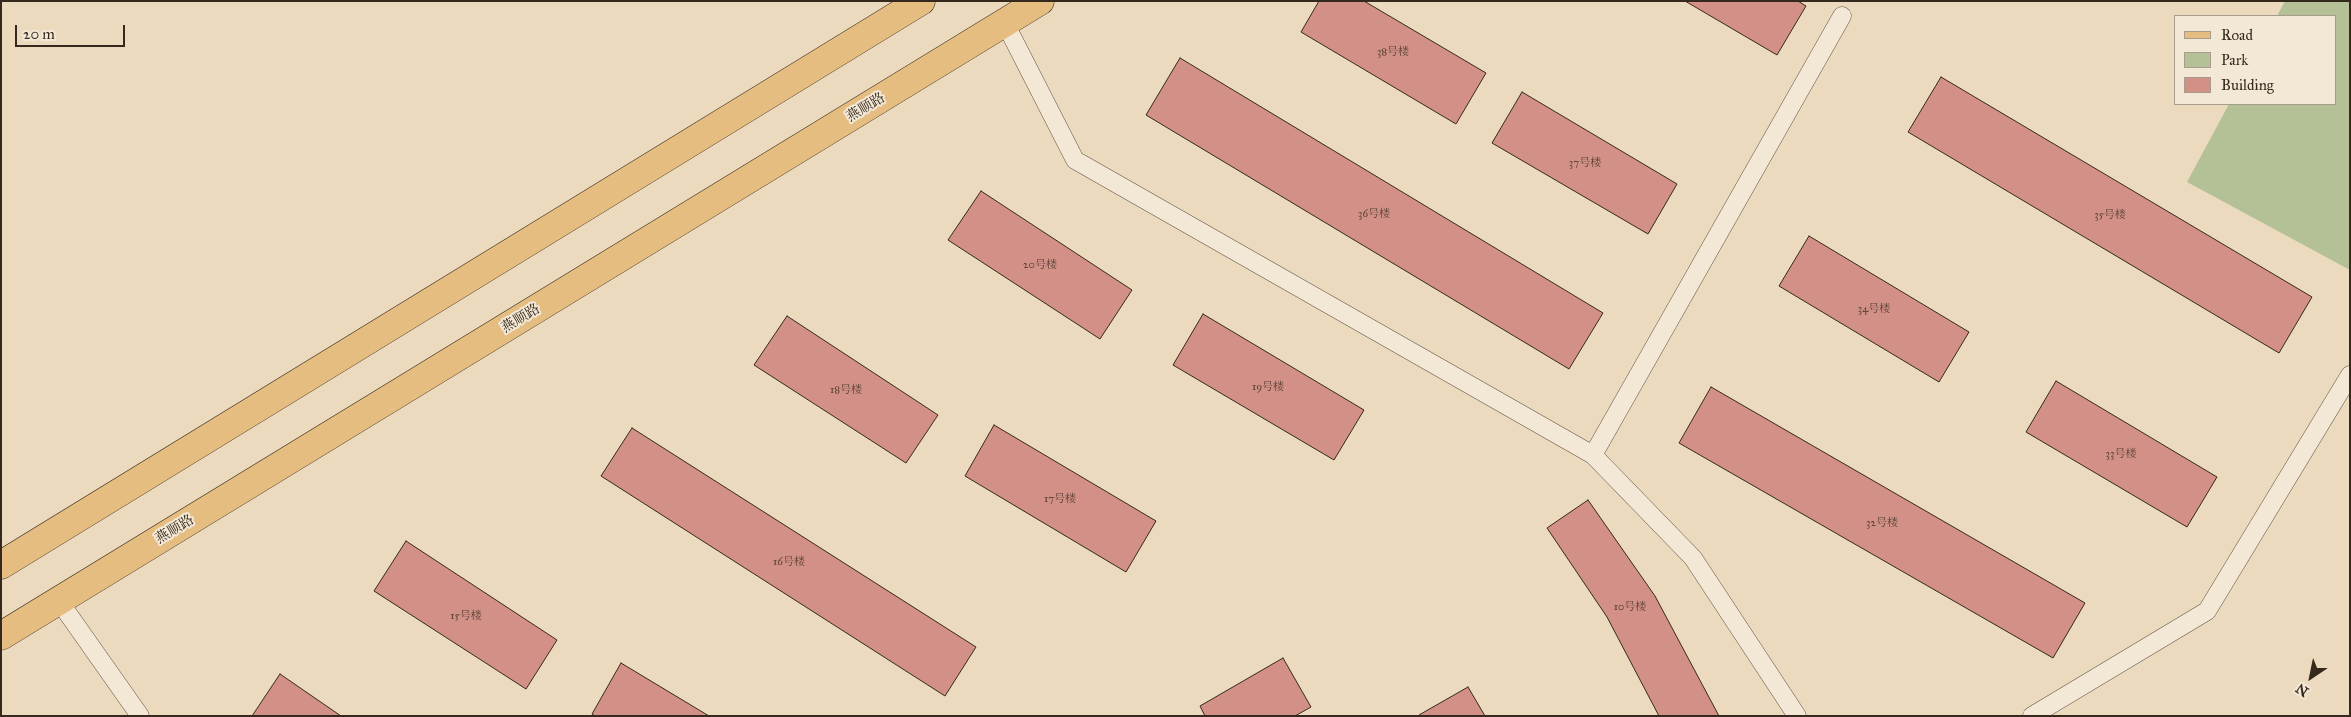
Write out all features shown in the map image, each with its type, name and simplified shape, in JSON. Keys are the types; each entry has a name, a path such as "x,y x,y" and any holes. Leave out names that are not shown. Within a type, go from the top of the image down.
{"main road":[{"path":"1,564 921,1"},
{"name":"燕顺路","path":"1,636 1040,1"}],"lane":[{"path":"1593,454 1842,16"},
{"path":"1005,23 1075,160 1593,454 1693,558 1798,716"},
{"path":"2032,716 2207,611 2350,375"},
{"path":"59,601 140,716"}],"green space":[{"path":"2285,1 2350,1 2350,270 2187,182 2228,105 2336,105 2336,15 2278,15"}],"building":[{"path":"1319,1 1364,1 1486,73 1456,124 1301,32"},
{"path":"1685,1 1798,1 1806,6 1777,55"},
{"path":"1180,58 1603,313 1569,369 1146,115"},
{"path":"1941,77 2312,297 2279,353 1908,132"},
{"path":"1522,92 1677,184 1648,234 1492,143"},
{"path":"981,191 1132,290 1100,339 948,240"},
{"path":"1809,236 1969,332 1939,382 1779,286"},
{"path":"1203,314 1364,410 1334,460 1173,365"},
{"path":"787,316 938,415 906,463 754,365"},
{"path":"2056,381 2217,477 2187,527 2026,432"},
{"path":"1711,387 2085,603 2053,658 1679,443"},
{"path":"994,425 1156,521 1126,572 965,476"},
{"path":"632,428 976,647 945,696 601,476"},
{"path":"1588,500 1655,596 1719,716 1659,716 1607,617 1547,528"},
{"path":"406,541 557,640 526,689 374,591"},
{"path":"1283,658 1311,707 1295,716 1205,716 1200,706"},
{"path":"621,663 709,716 595,716 592,714"},
{"path":"280,674 341,716 252,716"},
{"path":"1468,687 1485,716 1419,715"}]}
